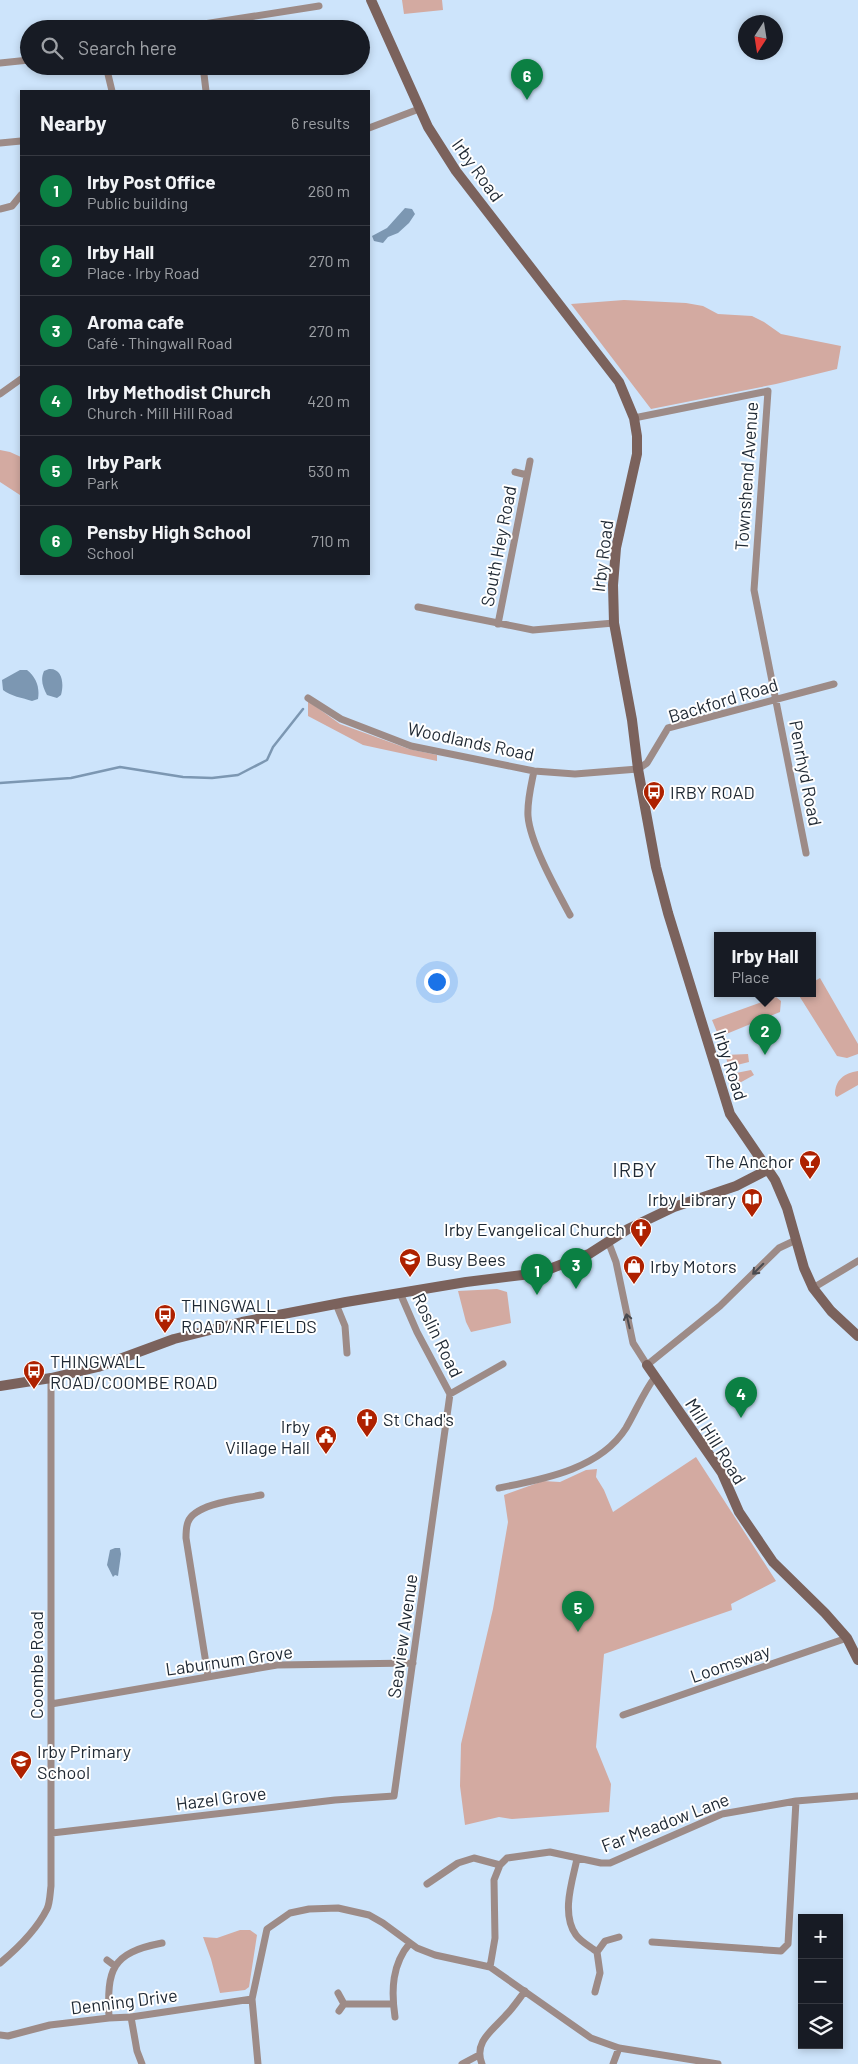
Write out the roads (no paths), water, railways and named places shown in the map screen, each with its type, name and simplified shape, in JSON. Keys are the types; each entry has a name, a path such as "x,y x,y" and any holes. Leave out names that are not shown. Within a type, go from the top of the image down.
{"street":[{"name":"Irby Road","path":"371,0 428,127 456,171 619,382 634,418 637,436 636,454 616,548 613,585 614,623 656,867 668,913 730,1114 775,1180 787,1208 804,1268 813,1288 831,1310 858,1336"},
{"path":"237,20 318,6"},
{"path":"0,63 20,61"},
{"path":"108,75 112,90"},
{"path":"204,75 206,90"},
{"path":"370,128 420,109"},
{"path":"0,142 20,141"},
{"path":"0,209 12,206 20,196"},
{"path":"0,394 20,380"},
{"name":"Townshend Avenue","path":"634,418 768,391 754,590 777,698"},
{"name":"South Hey Road","path":"498,624 530,462"},
{"name":"South Hey Road","path":"515,472 527,475"},
{"path":"418,607 533,630 614,623"},
{"name":"Backford Road","path":"638,769 647,762 668,728 834,684"},
{"name":"Woodlands Road","path":"308,698 341,719 411,746 534,771 574,774 638,769"},
{"name":"Penrhyd Road","path":"777,698 806,853"},
{"path":"534,771 528,804 528,818 549,876 570,915"},
{"path":"0,1386 51,1378 98,1367 174,1339 242,1322 400,1293 539,1272 589,1254 608,1241 674,1207 736,1186 767,1170"},
{"path":"647,1365 720,1306 779,1248 796,1240"},
{"name":"Mill Hill Road","path":"608,1241 616,1262 633,1343 722,1473 739,1512 773,1562 825,1613 847,1638 858,1660"},
{"path":"813,1288 858,1261"},
{"name":"Roslin Road","path":"400,1293 417,1332 450,1394 438,1480"},
{"path":"336,1304 345,1326 347,1353"},
{"path":"450,1394 503,1364"},
{"path":"500,1488 581,1466 594,1459 609,1447 625,1429 643,1394 655,1377"},
{"name":"Coombe Road","path":"0,1963 22,1945 48,1908 51,1886 51,1378"},
{"name":"Seaview Avenue","path":"394,1796 438,1480"},
{"path":"208,1676 186,1538 188,1521 191,1516 204,1507 260,1495"},
{"name":"Loomsway","path":"624,1715 847,1638"},
{"name":"Laburnum Grove","path":"51,1704 277,1665 413,1663"},
{"name":"Hazel Grove","path":"52,1833 335,1800 394,1796"},
{"name":"Far Meadow Lane","path":"500,1865 507,1858 550,1852 576,1859 610,1863 722,1814 796,1800 858,1796"},
{"path":"652,1942 781,1951 788,1944 796,1800"},
{"path":"427,1884 458,1863 474,1858 500,1865 494,1880 495,1938 490,1967"},
{"path":"576,1859 569,1918 576,1936 597,1952"},
{"path":"258,2064 252,1999 267,1929 290,1914 309,1909 338,1908 369,1915 417,1948 435,1955 490,1967 591,2038 619,2048 718,2064"},
{"path":"258,1924 267,1929"},
{"path":"595,1992 600,1973 597,1952 605,1941 619,1937"},
{"path":"109,2018 108,1990 114,1966 133,1950 162,1943"},
{"path":"395,2016 393,2004 396,1967 401,1953 410,1943"},
{"path":"107,1960 114,1966"},
{"path":"482,2064 479,2055 484,2036 505,2016 526,1991"},
{"path":"338,1993 344,2004"},
{"name":"Denning Drive","path":"0,2034 8,2036 50,2025 131,2017 252,1999"},
{"path":"344,2004 393,2004"},
{"path":"339,2011 344,2004"},
{"path":"131,2017 137,2051 142,2064"},
{"path":"613,2064 619,2048"},
{"path":"462,2064 479,2055"}],"water":[{"path":"405,208 412,209 415,214 409,223 398,233 388,237 383,243 374,241 372,236 387,228"},
{"path":"54,669 60,674 62,691 61,695 57,698 47,695 43,686 44,671"},
{"path":"20,670 27,670 35,679 38,686 38,699 32,701 3,690 2,680"},
{"path":"120,1548 121,1554 118,1576 115,1575 113,1577 107,1565 110,1550"}],"waterway":[{"path":"0,783 71,778 120,767 183,777 212,778 238,775 267,760 273,747 303,709"}],"place":[{"name":"Pensby High School","path":"527,100"},
{"name":"IRBY ROAD","path":"654,811"},
{"name":"Irby Hall","path":"765,1055"},
{"name":"The Anchor","path":"810,1180"},
{"name":"Irby Library","path":"752,1218"},
{"name":"Irby Evangelical Church","path":"641,1248"},
{"name":"Busy Bees","path":"410,1278"},
{"name":"Irby Motors","path":"634,1285"},
{"name":"Aroma cafe","path":"576,1289"},
{"name":"Irby Post Office","path":"537,1295"},
{"name":"THINGWALL ROAD/NR FIELDS","path":"165,1334"},
{"name":"THINGWALL ROAD/COOMBE ROAD","path":"34,1390"},
{"name":"Irby Methodist Church","path":"741,1418"},
{"name":"St Chad's","path":"367,1438"},
{"name":"Irby Village Hall","path":"326,1455"},
{"name":"Irby Park","path":"578,1632"},
{"name":"Irby Primary School","path":"21,1780"}],"district":[{"name":"IRBY","path":"635,1169"}]}
